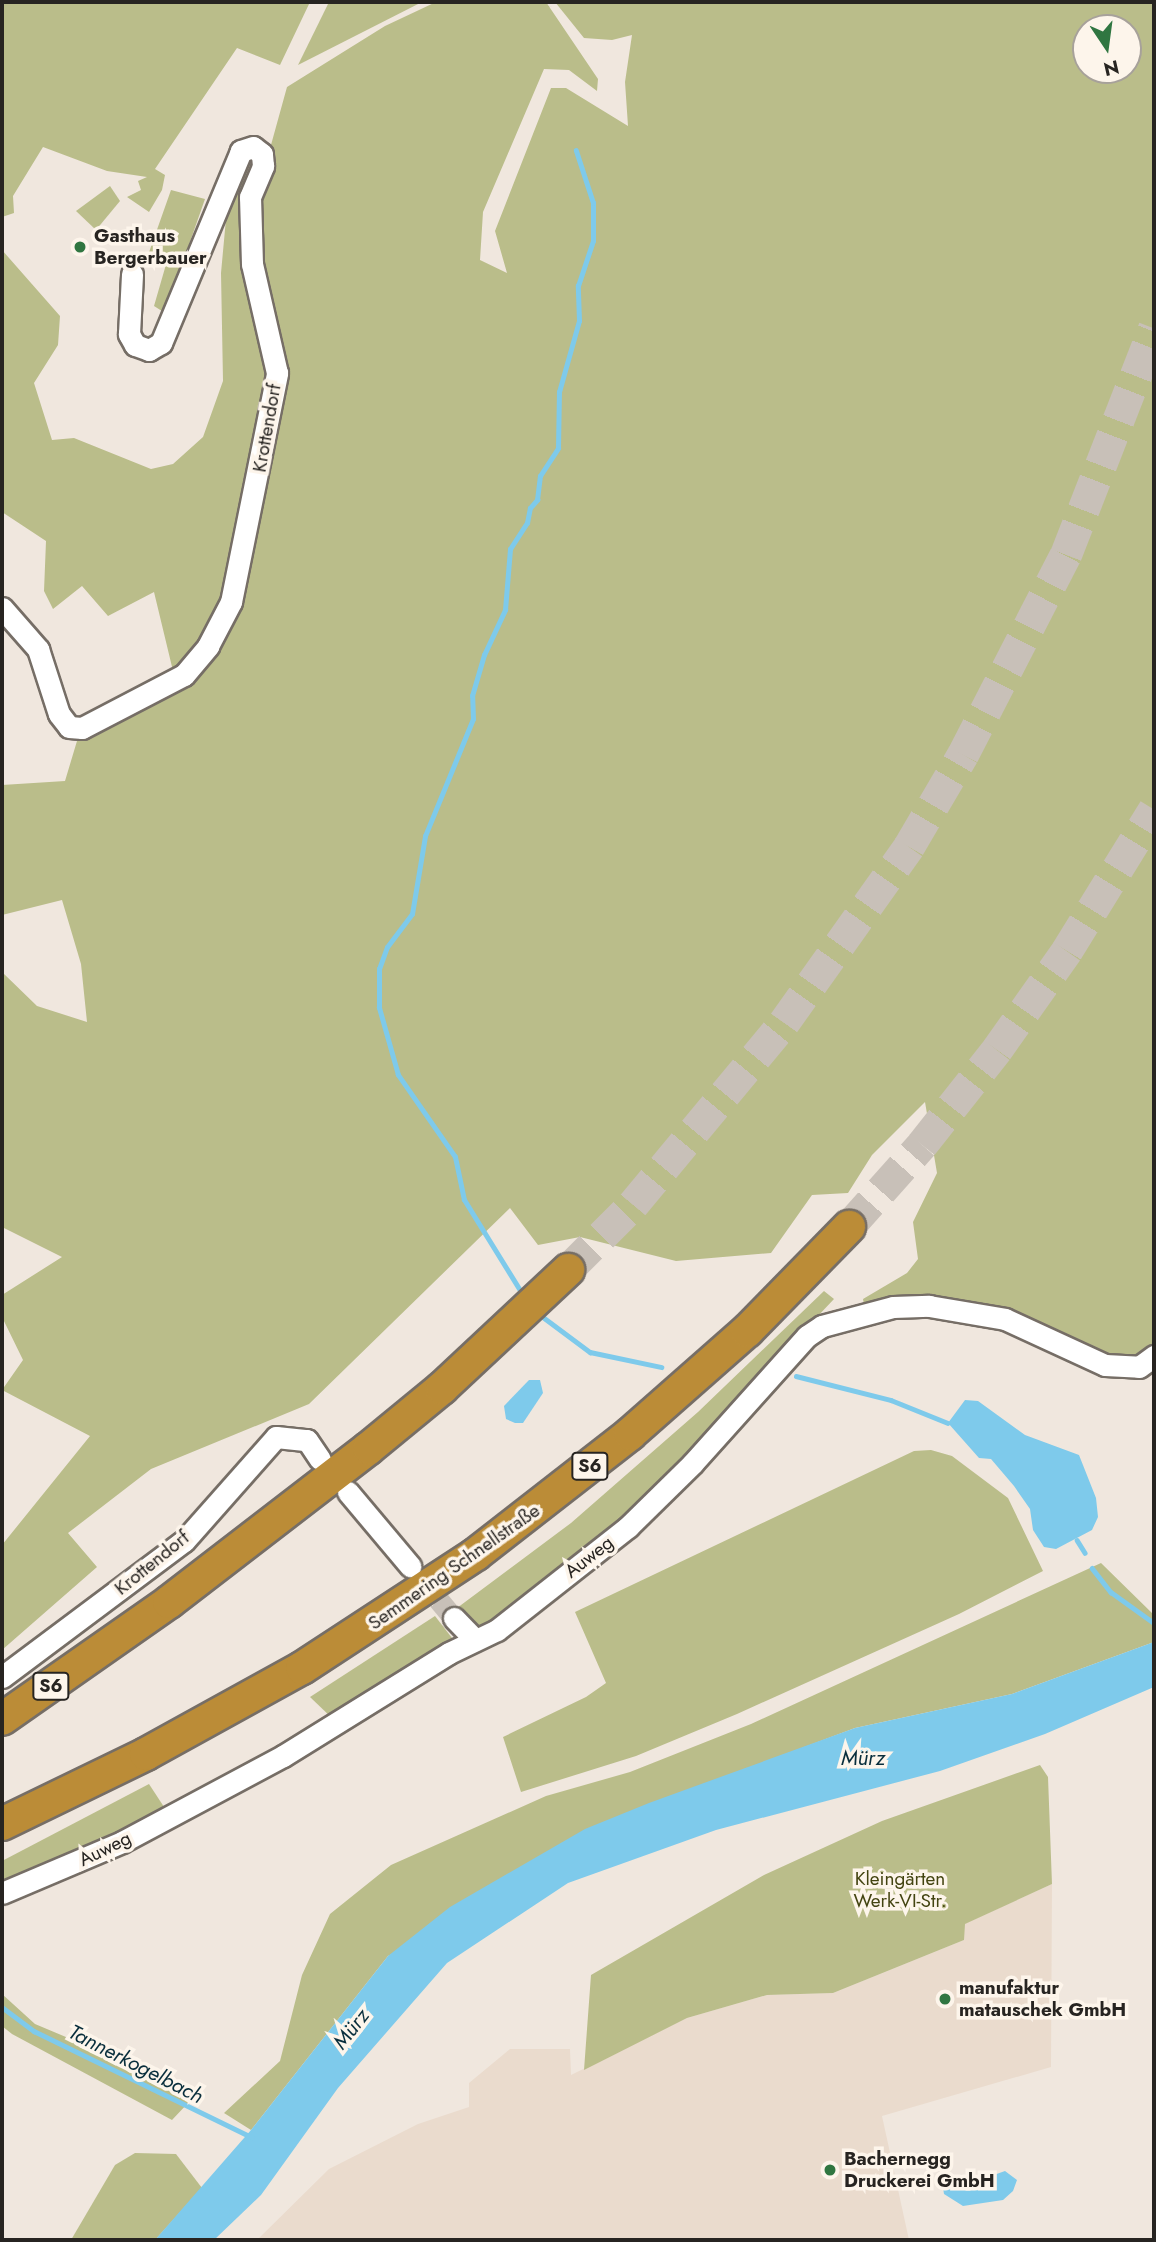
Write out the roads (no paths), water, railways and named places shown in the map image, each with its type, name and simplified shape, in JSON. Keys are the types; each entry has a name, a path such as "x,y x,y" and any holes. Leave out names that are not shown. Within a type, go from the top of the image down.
{"highway":[{"name":"Semmering Schnellstraße","path":"2,1825 290,1675 476,1554 641,1425 747,1331 849,1227"},
{"name":"S6","path":"2,1718 267,1528 442,1388 558,1280"}],"street":[{"name":"Krottendorf","path":"2,608 38,649 59,714 69,727 82,728 184,675 208,646 231,602 277,373 252,264 250,197 263,166 262,154 253,147 240,151 161,343 149,350 135,345 129,334 132,274"},
{"name":"Auweg","path":"2,1894 122,1842 284,1756 475,1640 497,1630 628,1527 692,1464 807,1336 822,1325 893,1307 929,1306 1004,1318 1105,1365 1139,1367 1154,1356"},
{"name":"Krottendorf","path":"2,1677 184,1541 275,1437 307,1440 320,1459"},
{"path":"348,1492 411,1566"},
{"path":"454,1618 475,1640"}],"water":[{"path":"529,1380 540,1380 543,1393 523,1423 506,1419 504,1406"},
{"path":"965,1400 978,1401 1025,1435 1079,1455 1096,1498 1098,1517 1092,1530 1056,1549 1044,1547 1033,1530 1030,1509 1014,1486 991,1459 979,1458 948,1423"},
{"name":"Mürz","path":"1154,1642 1154,1687 1045,1734 940,1771 716,1830 568,1883 447,1963 338,2088 261,2195 214,2240 155,2240 251,2130 388,1956 450,1907 585,1829 649,1803 855,1728 1012,1694"},
{"path":"1005,2171 1017,2180 1013,2191 1003,2200 963,2206 944,2194 942,2182 948,2175 977,2181"}],"waterway":[{"path":"524,1297 464,1200 455,1157 398,1075 379,1008 379,969 387,947 412,914 425,836 473,719 472,696 484,655 505,610 510,549 527,523 530,508 537,500 540,476 558,448 559,392 579,321 578,286 593,241 593,203 576,151"},
{"path":"539,1314 590,1352 661,1367"},
{"path":"796,1376 891,1400 948,1423"},
{"path":"1077,1540 1085,1553"},
{"path":"1092,1568 1111,1592 1154,1623"},
{"name":"Tannerkogelbach","path":"2,2007 34,2031 251,2137"}],"tunnel":[{"path":"568,1270 633,1205 784,1023 909,847 963,755 1066,555 1154,329"},
{"path":"849,1227 922,1145 997,1050 1067,951 1154,810"},
{"path":"419,1576 454,1618"}],"place":[{"name":"Gasthaus Bergerbauer","path":"80,247"},
{"name":"manufaktur matauschek GmbH","path":"945,1999"},
{"name":"Bachernegg Druckerei GmbH","path":"830,2170"}],"park label":[{"name":"Kleingärten Werk-VI-Str.","path":"900,1890"}]}
